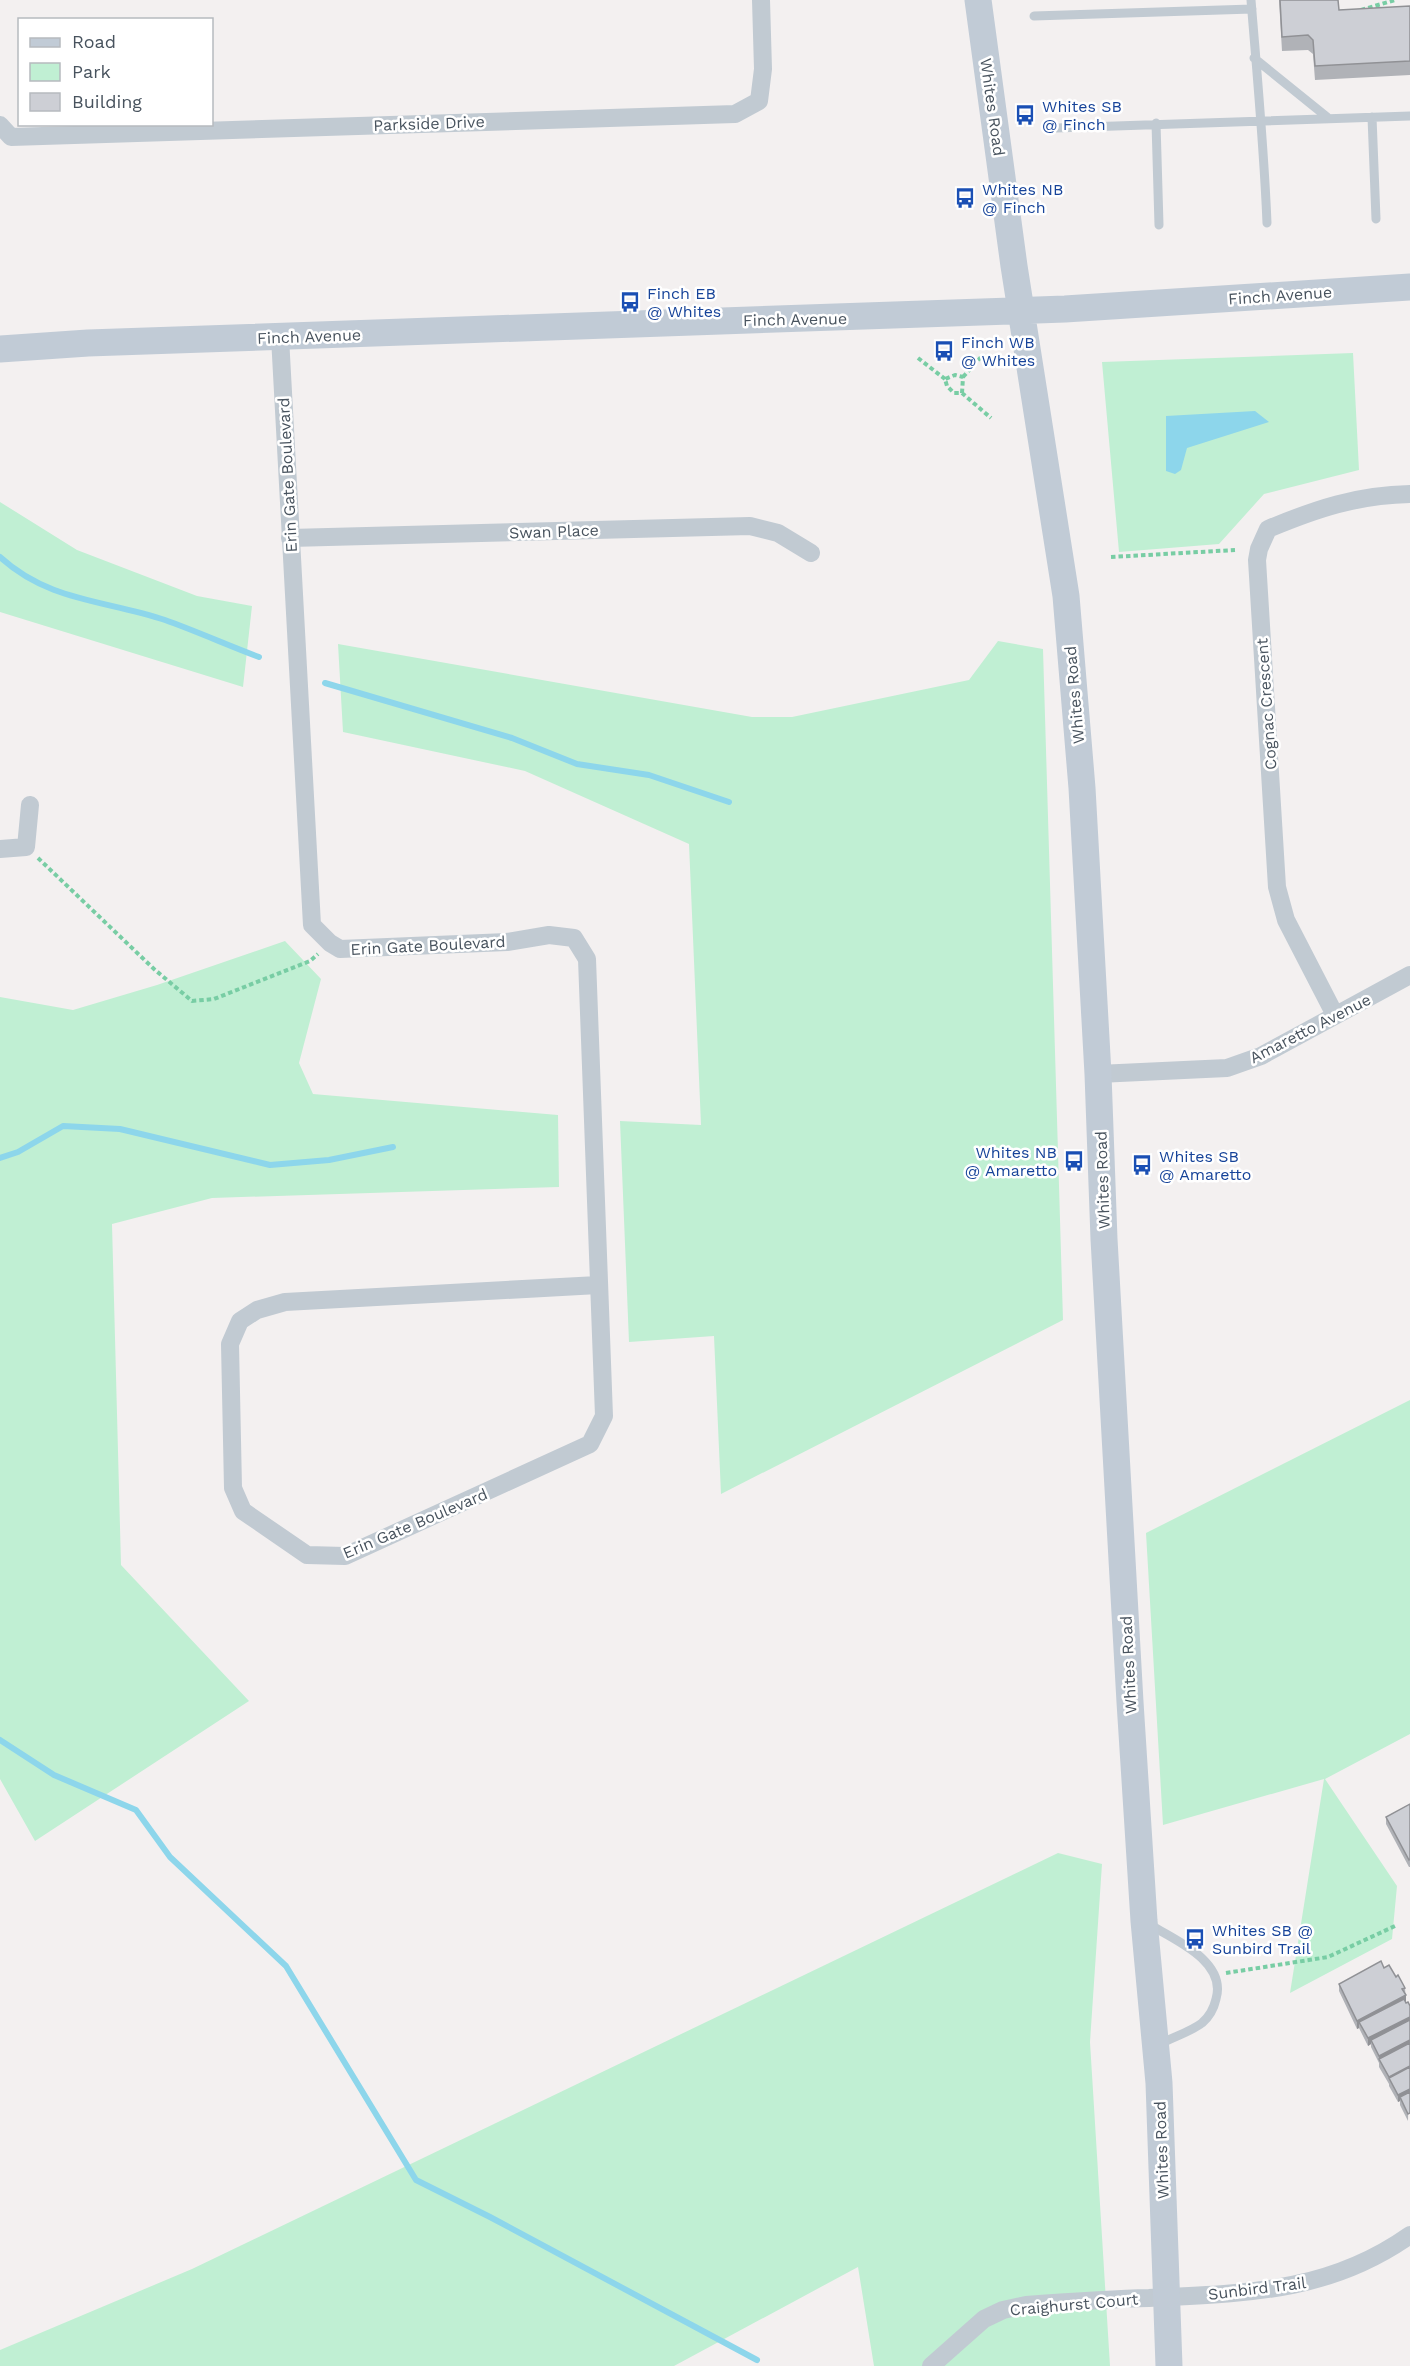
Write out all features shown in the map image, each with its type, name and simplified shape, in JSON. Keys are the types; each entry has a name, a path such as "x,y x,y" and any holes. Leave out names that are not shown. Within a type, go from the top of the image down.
{"main road":[{"name":"Whites Road","path":"978,0 1022,311 1066,596 1082,788 1106,1263 1144,1921 1159,2083 1169,2366"},
{"name":"Finch Avenue","path":"0,349 88,343 1022,311 1410,287"}],"street":[{"name":"Parkside Drive","path":"0,125 11,137 735,114 759,101 764,69 761,0"},
{"name":"Erin Gate Boulevard","path":"280,337 312,925 330,943 340,949 507,942 549,935 574,938 587,959 604,1416 590,1444 345,1556 307,1555 243,1510 233,1488 230,1344 240,1321 257,1310 285,1302 598,1285"},
{"name":"Cognac Crescent","path":"1335,1015 1286,920 1277,887 1258,549 1268,529 1324,508 1377,495 1410,494"},
{"name":"Swan Place","path":"290,538 750,526 778,533 810,553"},
{"path":"0,849 26,847 30,805"},
{"name":"Amaretto Avenue","path":"1098,1074 1227,1068 1261,1056 1410,975"},
{"name":"Sunbird Trail","path":"1165,2297 1255,2291 1313,2281 1364,2263 1389,2251 1410,2235"},
{"name":"Craighurst Court","path":"931,2366 984,2319 1003,2310 1026,2305 1165,2297"}],"lane":[{"path":"1034,16 1251,4 1254,58 1262,119 1267,223"},
{"path":"1254,58 1327,117"},
{"path":"1056,128 1262,119 1410,116"},
{"path":"1372,117 1376,219"},
{"path":"1156,123 1159,225"},
{"path":"1144,1921 1197,1954 1212,1969 1219,1988 1214,2008 1203,2022 1155,2047"}],"path":[{"path":"1357,11 1395,0"},
{"path":"962,393 963,377 981,357"},
{"path":"918,358 945,379 947,386 954,393 962,393 991,418"},
{"path":"945,379 955,375 963,377"},
{"path":"1110,557 1235,550"},
{"path":"26,847 154,969 192,1001 214,999 310,961 330,943"},
{"path":"1226,1973 1328,1957 1395,1926"}],"green space":[{"path":"1353,353 1359,470 1264,494 1219,544 1119,552 1102,362"},
{"path":"0,502 77,550 197,596 252,606 243,687 0,612"},
{"path":"998,641 1043,649 1063,1320 721,1494 714,1336 629,1342 620,1121 701,1125 689,844 525,771 343,732 338,644 752,717 792,717 969,680"},
{"path":"285,941 321,979 299,1063 313,1094 558,1115 559,1187 212,1198 112,1224 121,1565 249,1701 35,1841 0,1779 0,997 73,1010 157,985"},
{"path":"1410,1400 1410,1734 1325,1779 1397,1886 1392,1939 1290,1993 1324,1779 1163,1825 1146,1533"},
{"path":"1058,1853 1102,1864 1090,2042 1110,2366 874,2366 858,2267 674,2366 0,2366 0,2350 192,2269"}],"water":[{"path":"1255,411 1269,422 1187,448 1181,470 1175,474 1166,471 1166,416"}],"building":[{"path":"1280,0 1338,0 1339,10 1410,6 1410,61 1315,66 1313,40 1308,35 1282,37"},
{"path":"1410,1804 1410,1859 1409,1860 1386,1817"},
{"path":"1381,1961 1384,1968 1389,1965 1396,1977 1398,1975 1406,1995 1357,2021 1339,1984"},
{"path":"1404,1999 1410,2006 1410,2017 1368,2038 1359,2022"},
{"path":"1410,2020 1410,2040 1379,2056 1371,2040"},
{"path":"1410,2043 1410,2066 1389,2077 1379,2059"},
{"path":"1410,2067 1410,2089 1398,2095 1389,2078"},
{"path":"1410,2092 1410,2113 1408,2114 1400,2097"}],"waterway":[{"path":"0,557 19,572 58,591 165,620 259,657"},
{"path":"325,683 512,738 577,764 649,775 729,802"},
{"path":"0,1158 18,1152 63,1126 120,1129 270,1165 329,1160 393,1147"},
{"path":"0,1740 54,1775 136,1810 170,1857 286,1966 416,2180 490,2217 757,2360"}],"place":[{"name":"Whites SB @ Finch","path":"1025,115"},
{"name":"Whites NB @ Finch","path":"965,198"},
{"name":"Finch EB @ Whites","path":"630,302"},
{"name":"Finch WB @ Whites","path":"944,351"},
{"name":"Whites NB @ Amaretto","path":"1074,1161"},
{"name":"Whites SB @ Amaretto","path":"1142,1165"},
{"name":"Whites SB @ Sunbird Trail","path":"1195,1939"}]}
